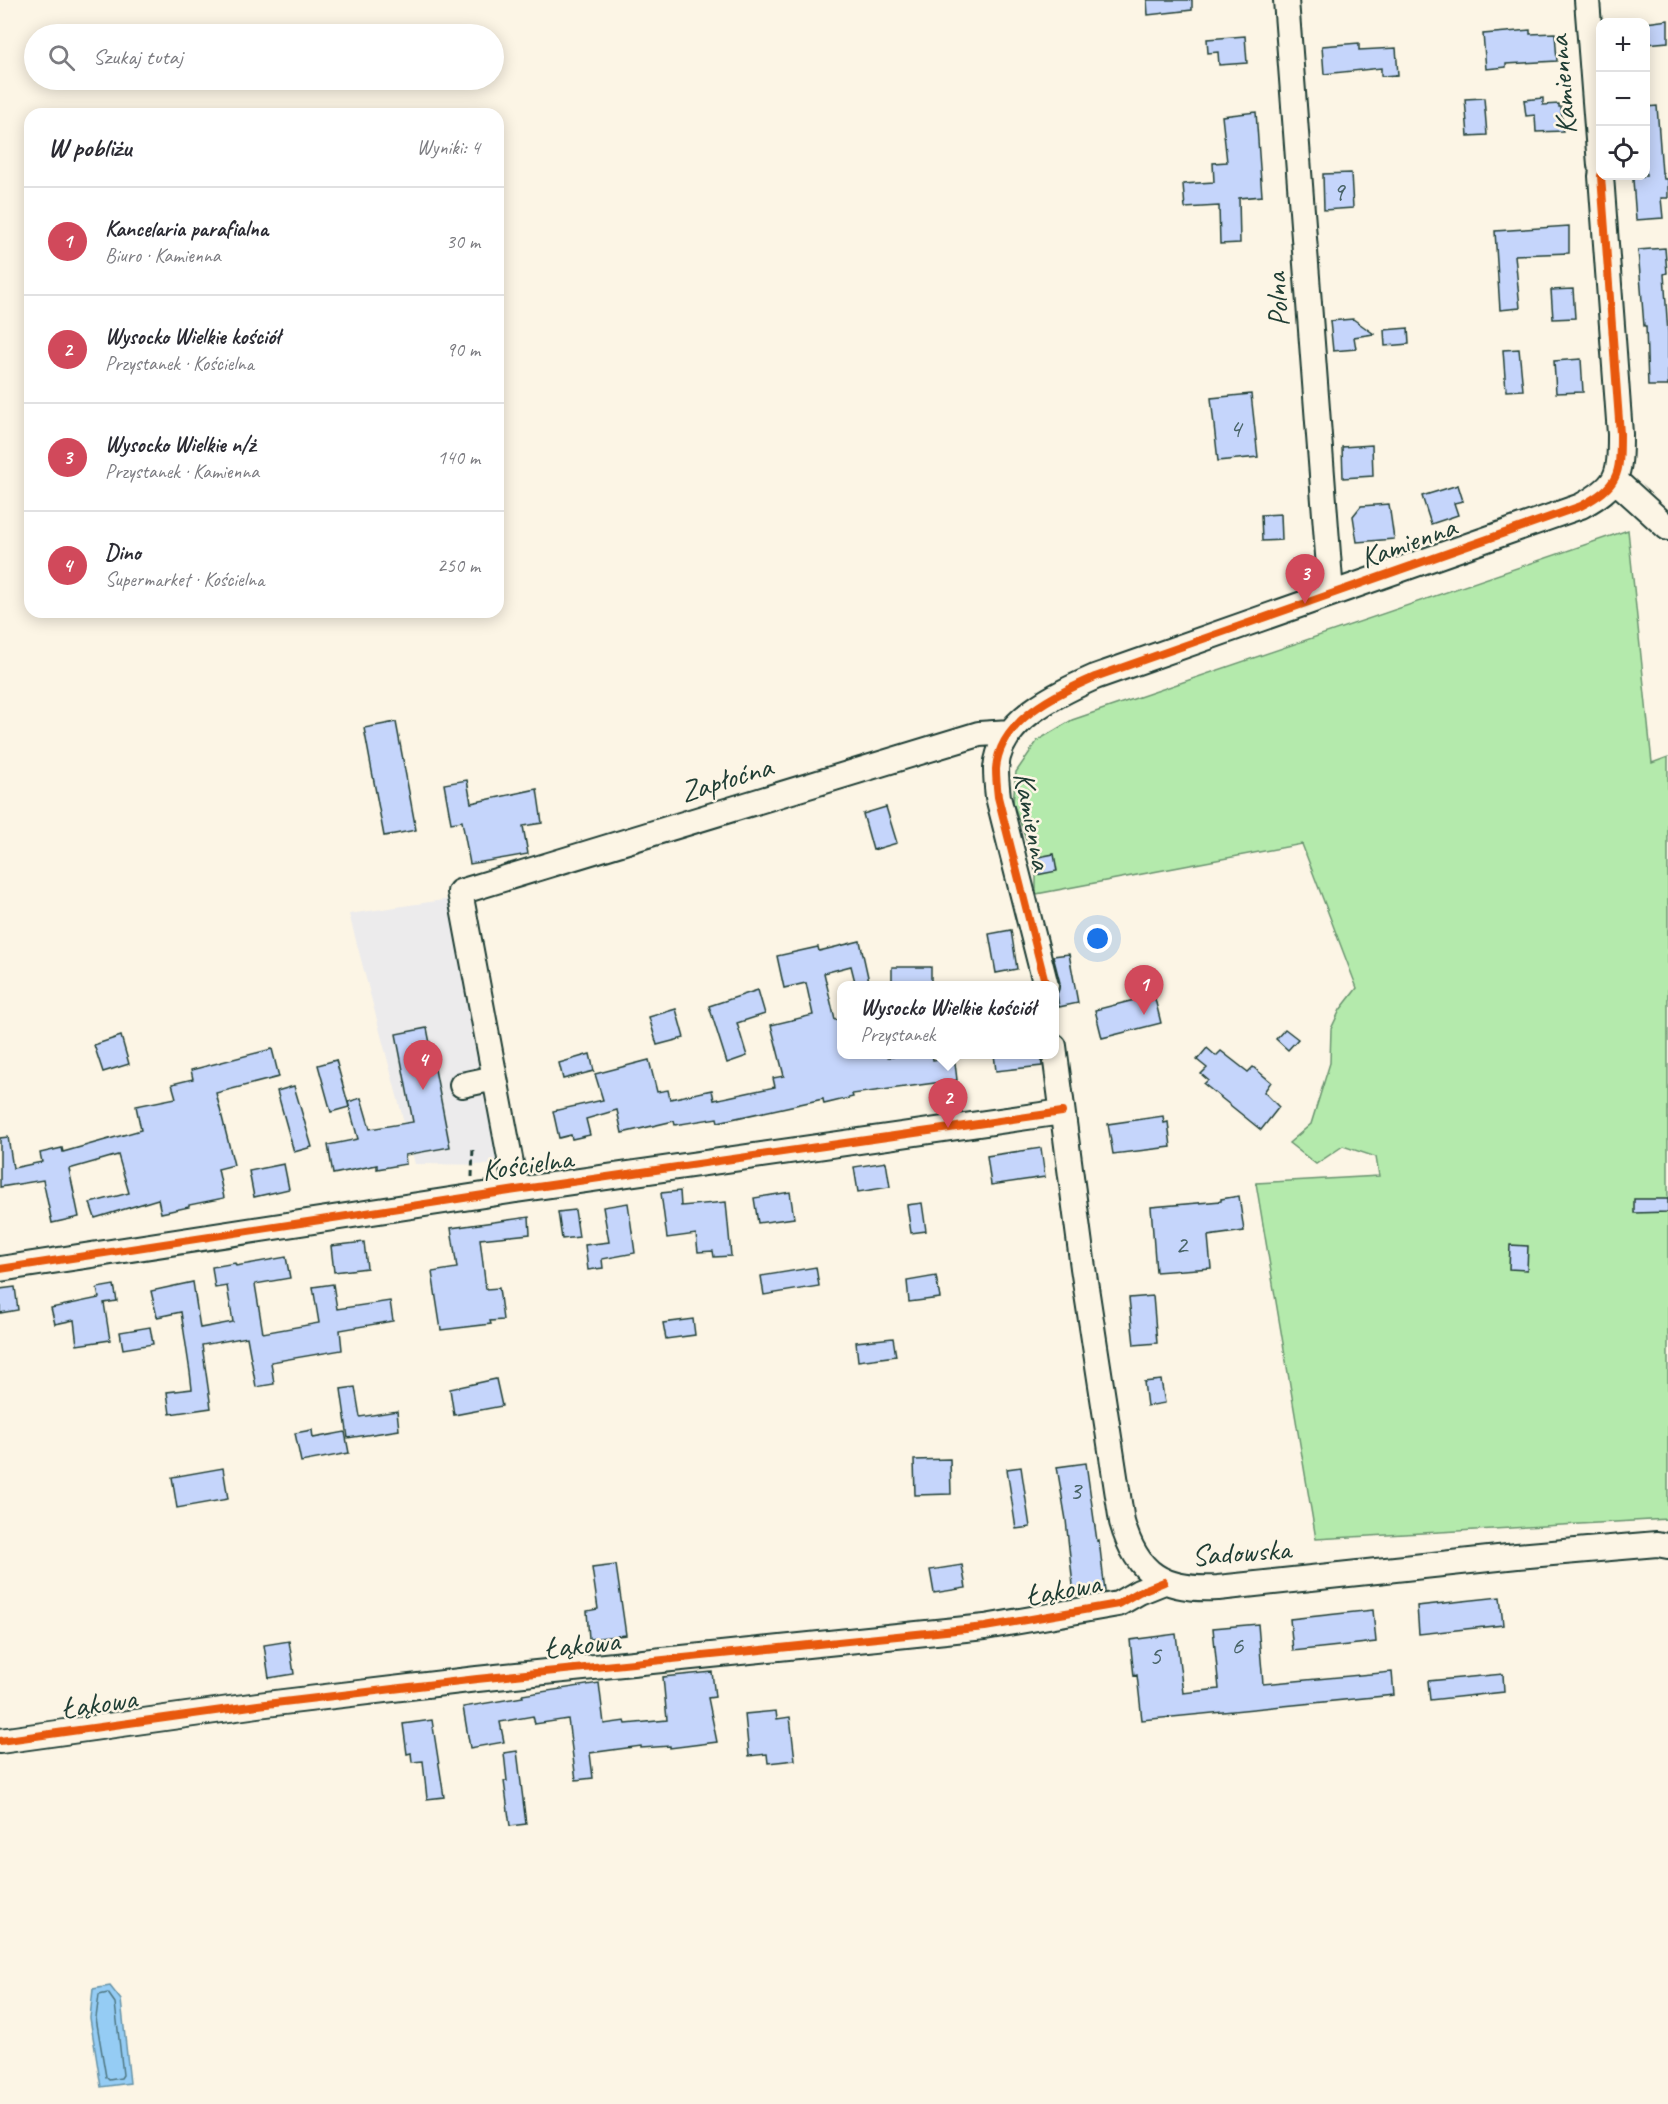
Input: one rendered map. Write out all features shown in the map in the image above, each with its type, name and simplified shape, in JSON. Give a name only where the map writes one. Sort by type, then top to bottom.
[{"type":"street","name":"Polna","points":[[1286,0],[1331,594]]},
{"type":"street","name":"Kamienna","points":[[1587,0],[1597,126]]},
{"type":"street","points":[[1601,180],[1620,434],[1620,466],[1615,480],[1668,528]]},
{"type":"street","name":"Kamienna","points":[[1045,981],[998,797],[996,768],[1001,747],[1010,732],[1033,710],[1057,694],[1095,677],[1581,506],[1599,496],[1615,480]]},
{"type":"street","name":"Zapłoćna","points":[[495,1078],[460,892],[979,734],[1010,732]]},
{"type":"street","points":[[1056,1059],[1062,1112]]},
{"type":"street","points":[[462,1085],[495,1078],[516,1190]]},
{"type":"street","name":"Kościelna","points":[[0,1269],[516,1190],[1062,1112]]},
{"type":"street","name":"Sadowska","points":[[1062,1112],[1122,1522],[1135,1555],[1164,1582],[1179,1587],[1218,1588],[1517,1556],[1657,1544],[1668,1546]]},
{"type":"street","name":"Łąkowa","points":[[0,1741],[258,1705],[477,1679],[985,1628],[1118,1604],[1138,1592],[1164,1582]]},
{"type":"path","points":[[472,1197],[473,1147]]},
{"type":"shaded area","points":[[450,899],[504,1165],[415,1164],[349,914]]},
{"type":"green space","points":[[1628,530],[1652,763],[1668,757],[1668,1519],[1316,1539],[1256,1183],[1379,1176],[1376,1157],[1343,1146],[1316,1164],[1289,1143],[1311,1124],[1330,1063],[1331,1029],[1340,1010],[1357,988],[1302,844],[1036,894],[1033,858],[1013,803],[1016,772],[1038,740],[1072,720]]},
{"type":"water","points":[[110,1986],[121,2000],[130,2083],[101,2087],[90,2018],[93,1989]]},
{"type":"building","points":[[1147,0],[1192,0],[1192,10],[1148,15]]},
{"type":"building","points":[[1668,20],[1668,42],[1650,44],[1650,22]]},
{"type":"building","points":[[1530,30],[1530,34],[1555,33],[1557,61],[1506,64],[1506,67],[1486,69],[1483,34]]},
{"type":"building","points":[[1245,36],[1247,63],[1219,65],[1218,52],[1208,53],[1207,39]]},
{"type":"building","points":[[1359,43],[1359,50],[1396,48],[1398,75],[1381,76],[1381,68],[1324,74],[1322,46]]},
{"type":"building","points":[[1484,98],[1487,135],[1468,136],[1465,99]]},
{"type":"building","points":[[1543,98],[1543,105],[1559,104],[1561,107],[1563,131],[1536,132],[1535,115],[1526,116],[1524,100]]},
{"type":"building","points":[[1657,106],[1662,173],[1664,179],[1668,179],[1668,198],[1661,198],[1663,218],[1636,220],[1633,180],[1650,180],[1650,107]]},
{"type":"building","points":[[1256,112],[1262,196],[1239,198],[1240,243],[1220,244],[1219,206],[1185,208],[1183,184],[1214,182],[1213,163],[1227,162],[1222,116]]},
{"type":"building","points":[[1351,173],[1353,208],[1324,210],[1323,174]]},
{"type":"building","points":[[1569,226],[1569,253],[1515,255],[1520,308],[1500,310],[1495,231]]},
{"type":"building","points":[[1665,248],[1668,386],[1648,386],[1646,326],[1644,326],[1638,250]]},
{"type":"building","points":[[1573,289],[1575,318],[1553,319],[1551,290]]},
{"type":"building","points":[[1353,319],[1374,334],[1354,337],[1356,349],[1333,351],[1330,321]]},
{"type":"building","points":[[1408,328],[1409,344],[1385,346],[1384,330]]},
{"type":"building","points":[[1519,349],[1523,390],[1506,391],[1503,350]]},
{"type":"building","points":[[1581,359],[1583,392],[1556,393],[1554,361]]},
{"type":"building","points":[[1251,394],[1258,457],[1218,461],[1211,398]]},
{"type":"building","points":[[1372,445],[1373,476],[1343,478],[1342,447]]},
{"type":"building","points":[[1458,485],[1463,501],[1454,503],[1458,515],[1431,524],[1422,496]]},
{"type":"building","points":[[1389,504],[1394,539],[1357,542],[1353,516],[1361,506]]},
{"type":"building","points":[[1281,514],[1282,540],[1262,541],[1261,515]]},
{"type":"building","points":[[396,722],[416,830],[384,836],[364,728]]},
{"type":"building","points":[[467,780],[471,803],[537,789],[542,823],[523,826],[528,854],[470,864],[462,821],[451,823],[444,784]]},
{"type":"building","points":[[886,807],[897,843],[873,850],[863,814]]},
{"type":"building","points":[[1054,854],[1057,871],[1036,875],[1033,858]]},
{"type":"building","points":[[1011,930],[1017,969],[996,973],[989,934]]},
{"type":"building","points":[[860,941],[869,981],[855,981],[851,966],[824,973],[835,1020],[837,1020],[837,1059],[948,1059],[949,1064],[955,1063],[957,1080],[852,1094],[853,1097],[824,1104],[823,1099],[718,1122],[717,1118],[675,1125],[674,1121],[622,1133],[617,1110],[586,1119],[590,1135],[572,1139],[571,1135],[559,1138],[553,1111],[603,1100],[595,1074],[649,1060],[657,1092],[668,1090],[670,1099],[712,1090],[714,1100],[775,1087],[773,1078],[784,1076],[771,1025],[813,1015],[806,983],[784,988],[777,956],[818,947],[819,951]]},
{"type":"building","points":[[1069,954],[1078,1003],[1059,1007],[1060,983],[1053,956]]},
{"type":"building","points":[[892,967],[931,967],[931,981],[892,981]]},
{"type":"building","points":[[758,990],[765,1014],[737,1023],[747,1056],[727,1063],[709,1006]]},
{"type":"building","points":[[1154,995],[1161,1023],[1102,1038],[1095,1010]]},
{"type":"building","points":[[676,1009],[684,1038],[657,1045],[649,1017]]},
{"type":"building","points":[[427,1028],[450,1147],[405,1155],[406,1164],[377,1169],[377,1165],[333,1174],[328,1145],[358,1139],[348,1102],[361,1098],[370,1129],[413,1122],[396,1034]]},
{"type":"building","points":[[1285,1029],[1298,1039],[1288,1050],[1276,1039]]},
{"type":"building","points":[[121,1036],[129,1064],[103,1072],[94,1045]]},
{"type":"building","points":[[1207,1048],[1216,1056],[1221,1051],[1248,1072],[1253,1067],[1271,1082],[1264,1092],[1279,1107],[1261,1130],[1204,1084],[1208,1080],[1201,1074],[1207,1068],[1197,1060]]},
{"type":"building","points":[[272,1049],[279,1077],[216,1093],[234,1165],[218,1169],[224,1198],[161,1213],[158,1199],[95,1218],[90,1203],[129,1193],[118,1155],[69,1169],[79,1217],[52,1223],[43,1180],[0,1187],[0,1138],[8,1137],[13,1168],[42,1162],[40,1153],[62,1148],[63,1152],[141,1130],[136,1106],[176,1098],[172,1084],[193,1079],[191,1070]]},
{"type":"building","points":[[590,1054],[594,1071],[563,1079],[559,1063]]},
{"type":"building","points":[[995,1059],[1041,1059],[1042,1066],[996,1071]]},
{"type":"building","points":[[336,1060],[349,1107],[331,1112],[318,1065]]},
{"type":"building","points":[[294,1086],[312,1147],[294,1152],[277,1091]]},
{"type":"building","points":[[1163,1116],[1164,1123],[1168,1122],[1171,1147],[1113,1154],[1108,1124]]},
{"type":"building","points":[[1041,1148],[1045,1177],[991,1185],[987,1156]]},
{"type":"building","points":[[886,1162],[890,1187],[858,1192],[854,1167]]},
{"type":"building","points":[[284,1164],[289,1189],[254,1197],[249,1171]]},
{"type":"building","points":[[680,1191],[681,1206],[726,1202],[731,1256],[714,1257],[713,1251],[698,1252],[696,1234],[667,1238],[661,1193]]},
{"type":"building","points":[[790,1192],[794,1218],[758,1223],[754,1198]]},
{"type":"building","points":[[1239,1196],[1244,1231],[1208,1236],[1211,1268],[1156,1272],[1151,1207],[1221,1201],[1221,1199]]},
{"type":"building","points":[[1634,1199],[1668,1199],[1668,1212],[1634,1213]]},
{"type":"building","points":[[628,1203],[635,1253],[602,1259],[603,1268],[588,1270],[585,1245],[609,1242],[603,1207]]},
{"type":"building","points":[[922,1203],[926,1231],[911,1233],[907,1205]]},
{"type":"building","points":[[575,1210],[579,1237],[562,1239],[558,1212]]},
{"type":"building","points":[[529,1217],[530,1234],[480,1239],[486,1289],[499,1288],[503,1320],[490,1321],[491,1324],[441,1330],[432,1272],[457,1268],[451,1228]]},
{"type":"building","points":[[364,1242],[367,1268],[334,1272],[331,1246]]},
{"type":"building","points":[[1510,1245],[1528,1246],[1527,1270],[1509,1269]]},
{"type":"building","points":[[286,1257],[290,1278],[255,1284],[263,1333],[319,1323],[313,1287],[333,1284],[337,1309],[390,1301],[393,1321],[340,1330],[342,1350],[271,1362],[274,1384],[256,1387],[247,1337],[202,1345],[211,1408],[170,1414],[167,1392],[192,1389],[181,1312],[157,1317],[151,1291],[193,1282],[200,1328],[233,1322],[227,1286],[215,1288],[212,1267],[235,1263],[236,1266]]},
{"type":"building","points":[[816,1267],[819,1286],[764,1295],[761,1276]]},
{"type":"building","points":[[936,1276],[940,1298],[909,1302],[907,1281]]},
{"type":"building","points":[[114,1285],[117,1301],[104,1303],[110,1340],[77,1345],[74,1320],[55,1324],[51,1308],[99,1298],[97,1288]]},
{"type":"building","points":[[15,1287],[18,1310],[0,1313],[0,1289]]},
{"type":"building","points":[[1153,1296],[1157,1343],[1134,1345],[1129,1298]]},
{"type":"building","points":[[693,1319],[695,1335],[666,1339],[663,1323]]},
{"type":"building","points":[[150,1327],[153,1344],[123,1349],[120,1332]]},
{"type":"building","points":[[893,1338],[896,1356],[858,1361],[856,1342]]},
{"type":"building","points":[[496,1379],[502,1406],[454,1415],[450,1389]]},
{"type":"building","points":[[1161,1380],[1165,1403],[1147,1406],[1144,1382]]},
{"type":"building","points":[[355,1387],[360,1417],[397,1411],[399,1430],[348,1438],[341,1389]]},
{"type":"building","points":[[312,1430],[313,1438],[345,1432],[349,1453],[301,1462],[295,1433]]},
{"type":"building","points":[[950,1459],[951,1494],[915,1495],[914,1460]]},
{"type":"building","points":[[1086,1463],[1105,1591],[1074,1595],[1066,1520],[1057,1467]]},
{"type":"building","points":[[1021,1467],[1030,1527],[1016,1529],[1007,1469]]},
{"type":"building","points":[[223,1468],[228,1499],[177,1508],[172,1477]]},
{"type":"building","points":[[616,1565],[626,1635],[589,1639],[587,1611],[598,1609],[592,1568]]},
{"type":"building","points":[[962,1565],[966,1588],[934,1593],[930,1570]]},
{"type":"building","points":[[1500,1597],[1503,1625],[1419,1634],[1417,1606]]},
{"type":"building","points":[[1373,1610],[1376,1642],[1293,1651],[1290,1619]]},
{"type":"building","points":[[1258,1624],[1263,1684],[1392,1672],[1394,1695],[1142,1720],[1130,1640],[1176,1634],[1183,1693],[1219,1689],[1213,1628]]},
{"type":"building","points":[[289,1641],[294,1674],[269,1678],[264,1645]]},
{"type":"building","points":[[712,1672],[715,1697],[708,1698],[717,1742],[670,1748],[670,1746],[641,1748],[641,1746],[590,1753],[593,1778],[576,1780],[568,1719],[535,1724],[533,1716],[500,1722],[504,1742],[470,1748],[463,1707],[599,1683],[604,1724],[667,1720],[663,1677]]},
{"type":"building","points":[[1503,1674],[1504,1692],[1430,1700],[1428,1681]]},
{"type":"building","points":[[776,1711],[777,1719],[790,1717],[795,1760],[768,1763],[767,1754],[749,1756],[745,1714]]},
{"type":"building","points":[[432,1720],[444,1797],[427,1799],[423,1761],[412,1762],[411,1753],[407,1754],[403,1724]]},
{"type":"building","points":[[517,1751],[526,1824],[510,1826],[504,1781],[507,1781],[504,1753]]},
{"type":"cycle path","points":[[1045,981],[998,797],[996,769],[1007,736],[1032,711],[1095,677],[1581,506],[1603,492],[1615,478],[1618,470],[1620,434],[1601,180]]},
{"type":"cycle path","points":[[0,1269],[516,1190],[1062,1112]]},
{"type":"cycle path","points":[[0,1741],[258,1705],[477,1679],[985,1627],[1118,1604],[1164,1582]]},
{"type":"place","name":"Wysocko Wielkie n/ż","points":[[1305,604]]},
{"type":"place","name":"Kancelaria parafialna","points":[[1144,1015]]},
{"type":"place","name":"Dino","points":[[423,1090]]},
{"type":"place","name":"Wysocko Wielkie kościół","points":[[948,1128]]}]
